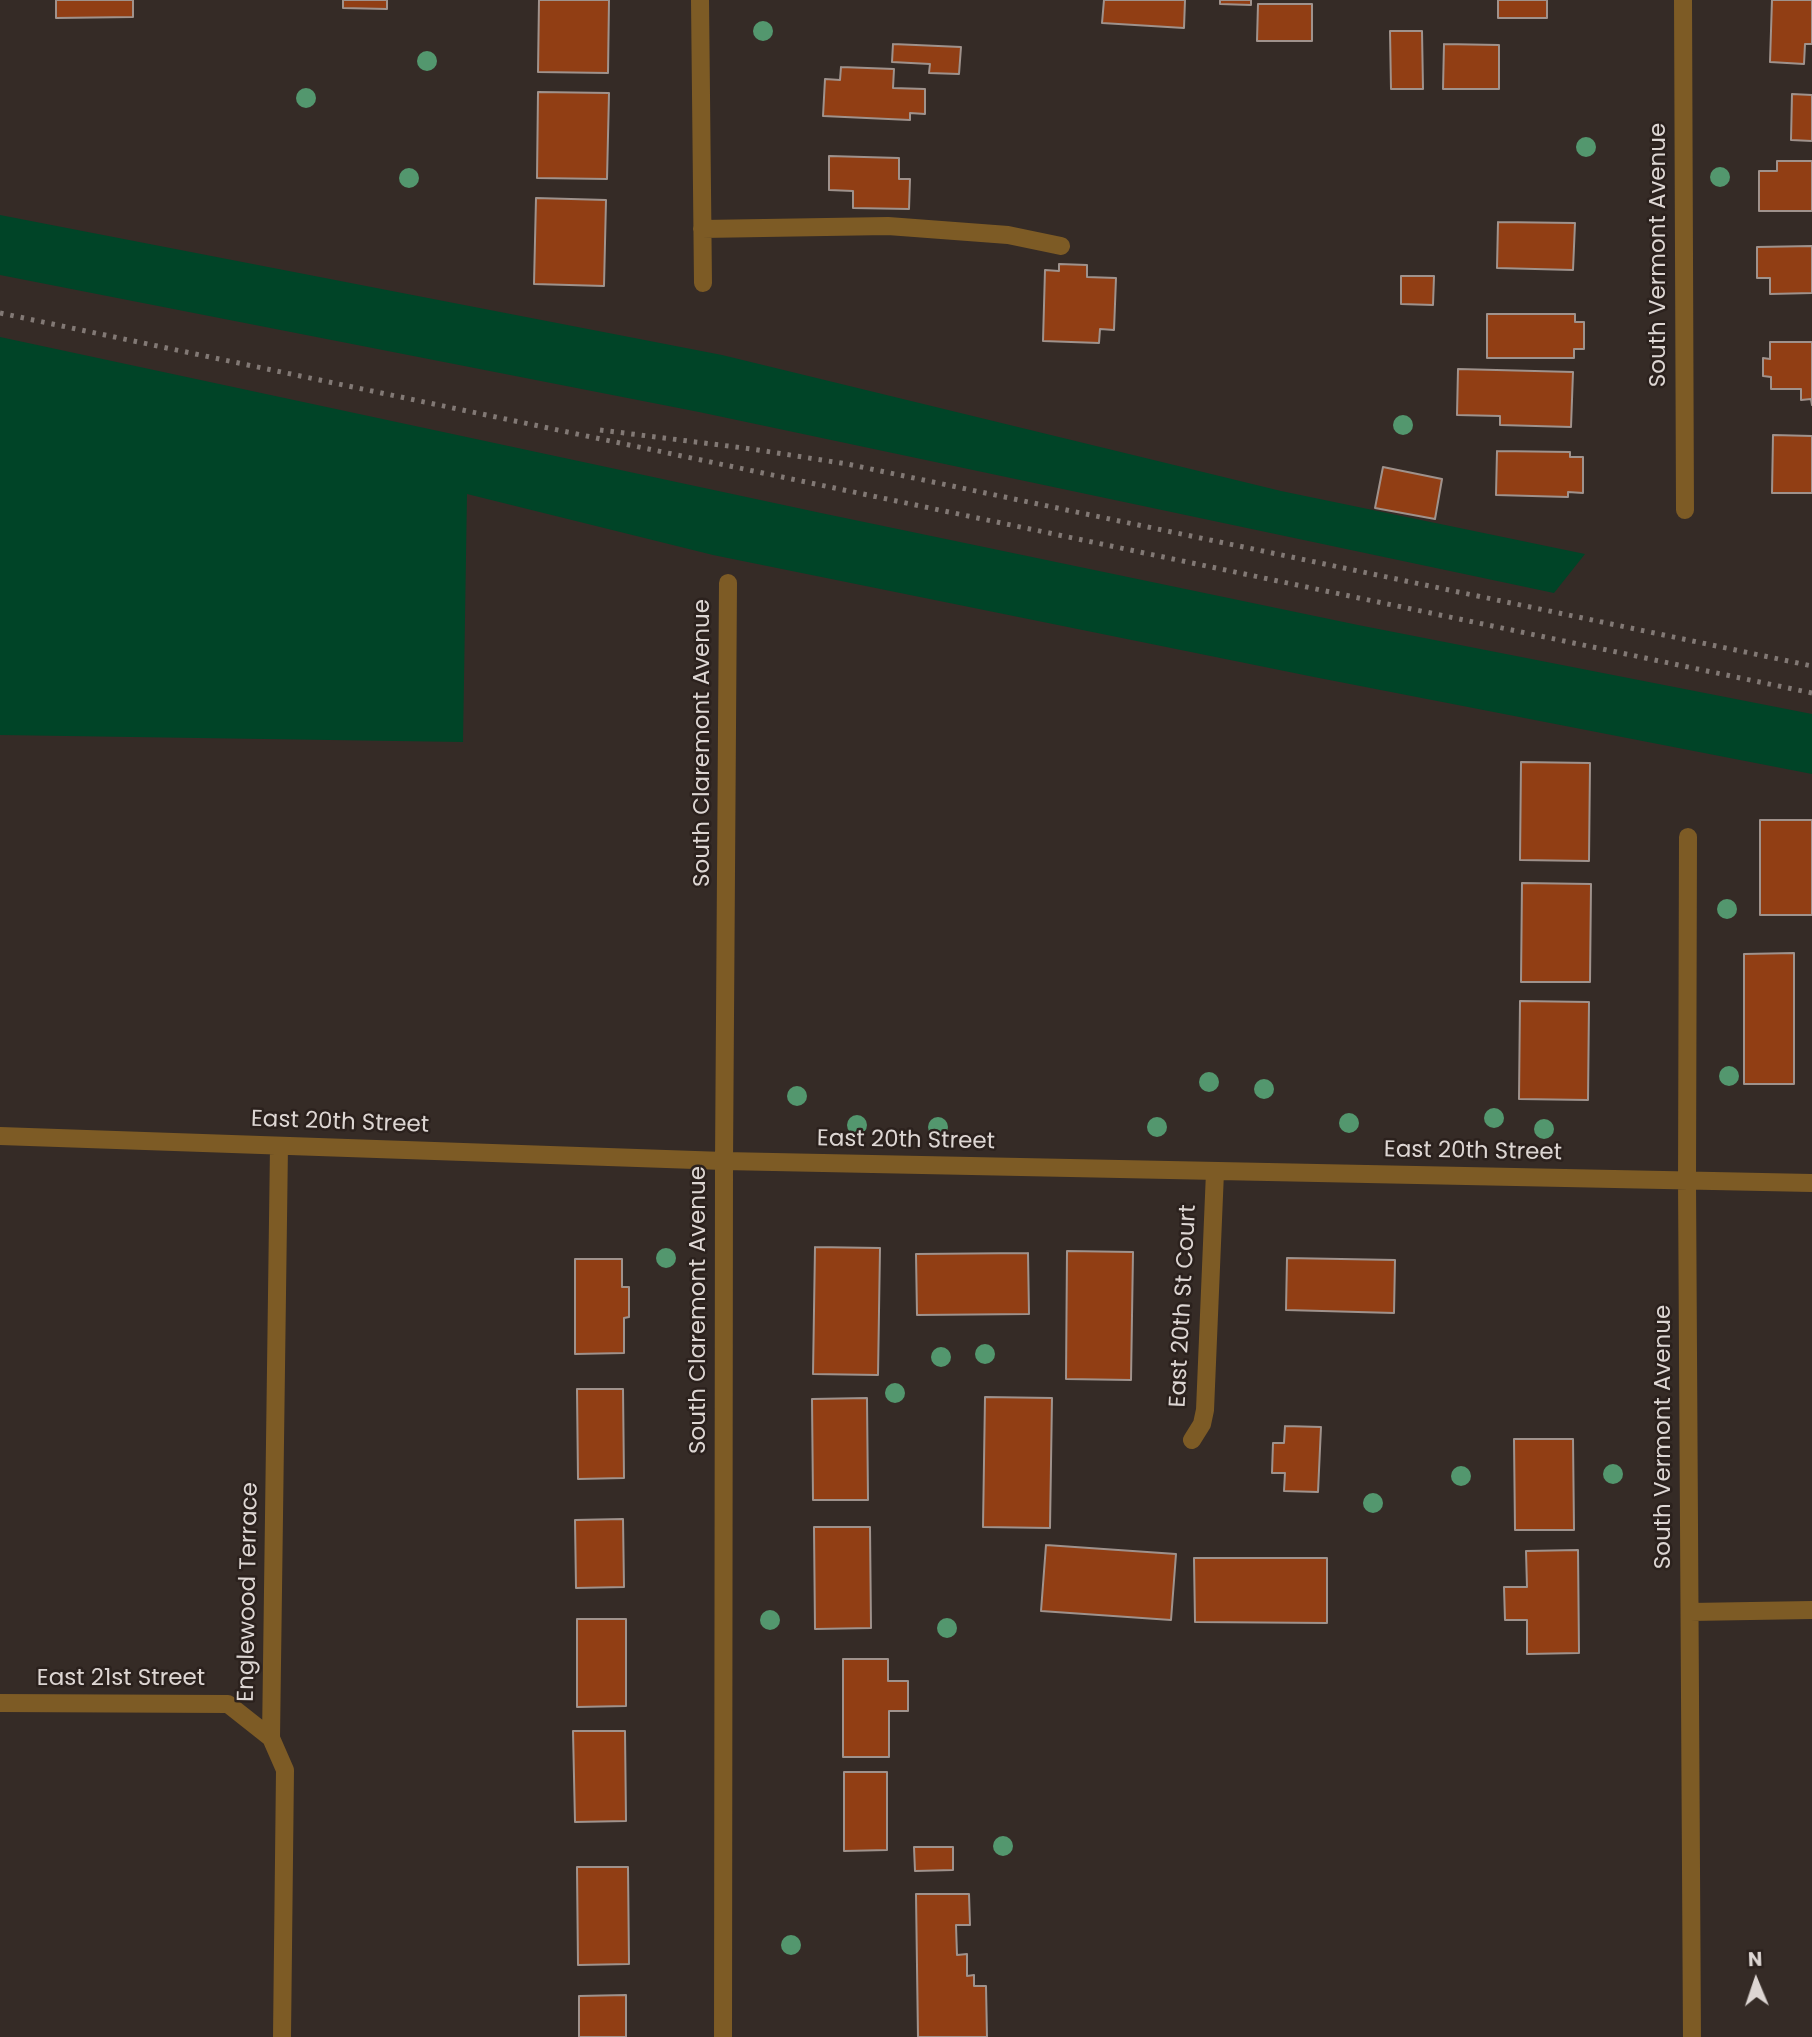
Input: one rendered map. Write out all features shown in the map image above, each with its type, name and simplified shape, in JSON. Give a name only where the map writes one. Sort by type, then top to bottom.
[{"type":"street","points":[[700,0],[703,283]]},
{"type":"street","name":"South Vermont Avenue","points":[[1683,0],[1685,510]]},
{"type":"street","points":[[702,229],[888,226],[1008,234],[1061,246]]},
{"type":"street","name":"South Claremont Avenue","points":[[723,2037],[728,583]]},
{"type":"street","name":"South Vermont Avenue","points":[[1688,837],[1687,1181],[1692,2037]]},
{"type":"street","name":"East 20th Street","points":[[0,1136],[724,1161],[1812,1183]]},
{"type":"street","name":"Englewood Terrace","points":[[279,1146],[271,1738],[285,1770],[282,2037]]},
{"type":"street","name":"East 20th St Court","points":[[1192,1440],[1202,1424],[1205,1410],[1215,1172]]},
{"type":"street","points":[[1690,1612],[1812,1610]]},
{"type":"street","name":"East 21st Street","points":[[0,1703],[228,1704],[271,1738]]},
{"type":"green space","points":[[0,215],[722,355],[1281,491],[1585,554],[1554,593],[699,412],[0,275]]},
{"type":"green space","points":[[0,337],[1358,625],[1812,714],[1812,774],[1314,677],[713,555],[467,494],[463,742],[0,735]]},
{"type":"building","points":[[56,0],[133,0],[133,17],[56,18]]},
{"type":"building","points":[[343,0],[387,0],[387,9],[343,8]]},
{"type":"building","points":[[539,0],[609,0],[608,73],[538,72]]},
{"type":"building","points":[[1104,0],[1185,0],[1184,28],[1102,23]]},
{"type":"building","points":[[1220,0],[1251,0],[1251,5],[1220,4]]},
{"type":"building","points":[[1498,0],[1547,0],[1547,18],[1498,18]]},
{"type":"building","points":[[1772,0],[1812,0],[1812,44],[1805,44],[1804,64],[1770,62]]},
{"type":"building","points":[[1258,4],[1312,4],[1312,41],[1257,41]]},
{"type":"building","points":[[1390,31],[1422,31],[1423,89],[1391,89]]},
{"type":"building","points":[[893,44],[961,47],[959,74],[929,73],[930,64],[892,62]]},
{"type":"building","points":[[1444,44],[1499,45],[1499,89],[1443,89]]},
{"type":"building","points":[[841,67],[894,69],[893,88],[925,89],[925,114],[910,113],[910,120],[823,116],[825,79],[840,80]]},
{"type":"building","points":[[538,92],[609,93],[607,179],[537,178]]},
{"type":"building","points":[[1792,94],[1812,95],[1812,141],[1791,140]]},
{"type":"building","points":[[829,156],[899,158],[899,179],[910,179],[909,209],[853,208],[853,191],[829,190]]},
{"type":"building","points":[[1777,161],[1812,161],[1812,211],[1759,211],[1759,171],[1777,171]]},
{"type":"building","points":[[536,198],[606,200],[604,286],[534,284]]},
{"type":"building","points":[[1498,222],[1575,223],[1573,270],[1497,268]]},
{"type":"building","points":[[1812,246],[1812,293],[1770,294],[1770,278],[1757,278],[1757,247]]},
{"type":"building","points":[[1059,264],[1087,265],[1087,277],[1116,278],[1114,330],[1100,329],[1099,343],[1043,341],[1045,270],[1059,271]]},
{"type":"building","points":[[1401,276],[1434,276],[1433,305],[1401,304]]},
{"type":"building","points":[[1487,314],[1575,314],[1575,322],[1584,322],[1584,349],[1574,349],[1574,358],[1487,358]]},
{"type":"building","points":[[1770,342],[1812,342],[1812,405],[1811,399],[1801,400],[1801,389],[1771,389],[1771,377],[1763,376],[1763,358],[1770,359]]},
{"type":"building","points":[[1458,369],[1573,372],[1571,427],[1500,425],[1500,416],[1457,415]]},
{"type":"building","points":[[1773,435],[1812,436],[1812,493],[1772,493]]},
{"type":"building","points":[[1497,451],[1570,452],[1570,457],[1583,457],[1583,493],[1568,492],[1568,497],[1496,495]]},
{"type":"building","points":[[1383,467],[1442,479],[1435,519],[1375,508]]},
{"type":"building","points":[[1521,762],[1590,763],[1589,861],[1520,860]]},
{"type":"building","points":[[1760,820],[1812,820],[1812,915],[1760,915]]},
{"type":"building","points":[[1522,883],[1591,884],[1590,982],[1521,982]]},
{"type":"building","points":[[1794,953],[1794,1084],[1744,1084],[1744,954]]},
{"type":"building","points":[[1520,1001],[1589,1002],[1588,1100],[1519,1099]]},
{"type":"building","points":[[815,1247],[880,1248],[878,1375],[813,1374]]},
{"type":"building","points":[[1067,1251],[1133,1252],[1131,1380],[1066,1379]]},
{"type":"building","points":[[1028,1253],[1029,1314],[917,1315],[916,1254]]},
{"type":"building","points":[[1287,1258],[1395,1260],[1394,1313],[1286,1310]]},
{"type":"building","points":[[575,1259],[622,1259],[622,1287],[629,1287],[629,1317],[624,1318],[624,1353],[575,1354]]},
{"type":"building","points":[[577,1389],[623,1389],[624,1478],[578,1479]]},
{"type":"building","points":[[985,1397],[1052,1398],[1050,1528],[983,1527]]},
{"type":"building","points":[[867,1398],[868,1500],[813,1500],[812,1399]]},
{"type":"building","points":[[1285,1426],[1321,1427],[1318,1492],[1284,1491],[1285,1473],[1272,1473],[1273,1443],[1284,1443]]},
{"type":"building","points":[[1514,1439],[1573,1439],[1574,1530],[1515,1530]]},
{"type":"building","points":[[623,1519],[624,1587],[576,1588],[575,1520]]},
{"type":"building","points":[[814,1527],[870,1527],[871,1628],[815,1629]]},
{"type":"building","points":[[1046,1545],[1176,1554],[1171,1620],[1041,1611]]},
{"type":"building","points":[[1578,1550],[1579,1653],[1527,1654],[1527,1620],[1505,1620],[1504,1587],[1527,1587],[1526,1551]]},
{"type":"building","points":[[1194,1558],[1327,1558],[1327,1623],[1195,1622]]},
{"type":"building","points":[[577,1619],[626,1619],[626,1706],[577,1707]]},
{"type":"building","points":[[843,1659],[888,1659],[888,1681],[908,1681],[908,1711],[889,1711],[889,1757],[843,1757]]},
{"type":"building","points":[[573,1731],[625,1731],[626,1821],[575,1822]]},
{"type":"building","points":[[844,1772],[887,1772],[887,1850],[844,1851]]},
{"type":"building","points":[[914,1847],[953,1847],[953,1870],[915,1871]]},
{"type":"building","points":[[577,1867],[628,1867],[629,1964],[578,1965]]},
{"type":"building","points":[[916,1894],[969,1894],[970,1925],[956,1925],[957,1955],[967,1954],[967,1976],[974,1975],[974,1986],[986,1986],[987,2037],[918,2037]]},
{"type":"building","points":[[626,1995],[626,2037],[579,2037],[579,1996]]},
{"type":"railway","points":[[0,313],[1812,693]]},
{"type":"railway","points":[[600,430],[847,464],[1812,666]]}]
